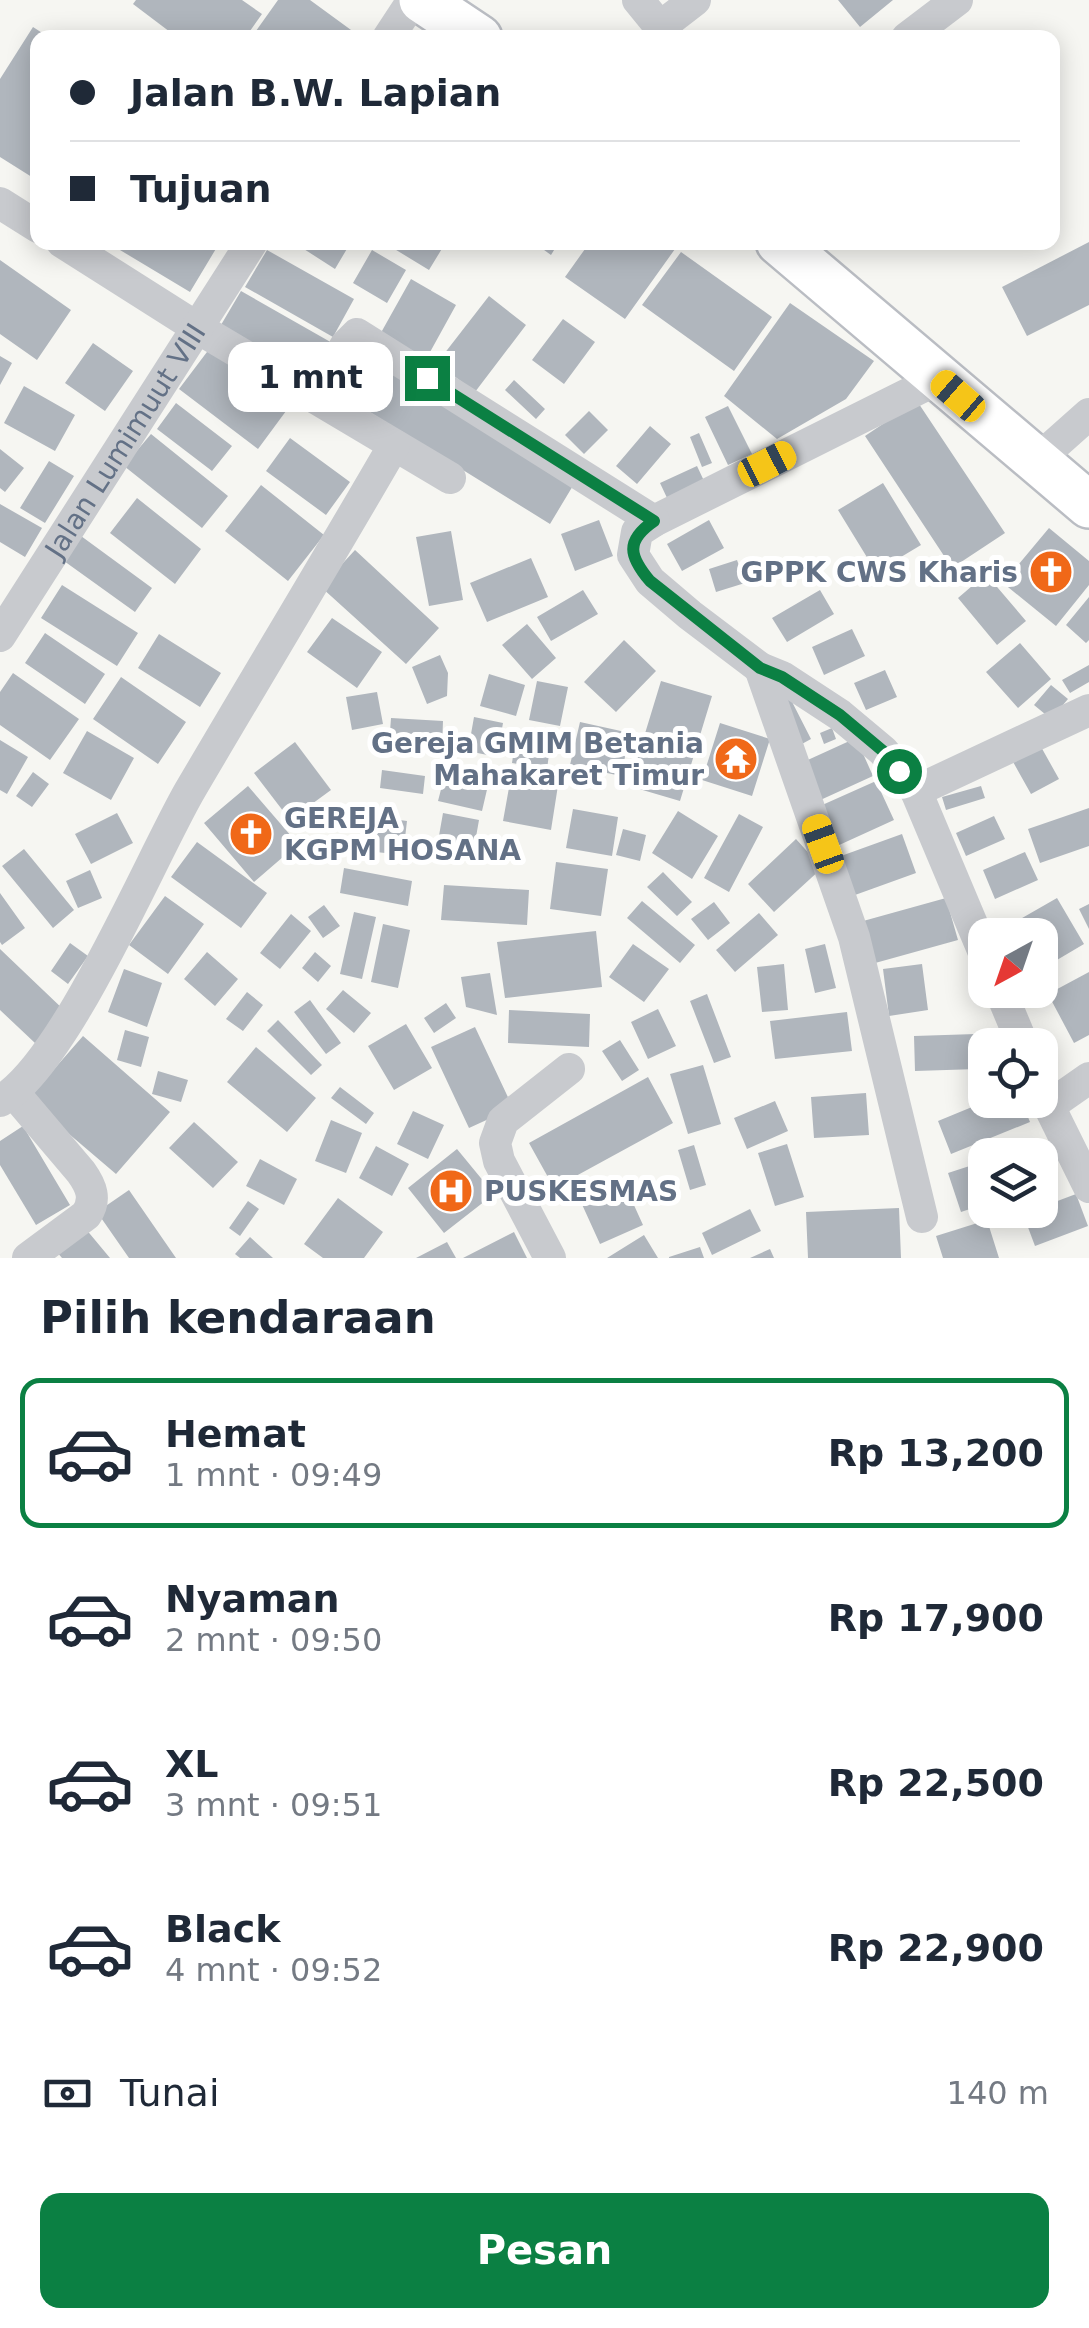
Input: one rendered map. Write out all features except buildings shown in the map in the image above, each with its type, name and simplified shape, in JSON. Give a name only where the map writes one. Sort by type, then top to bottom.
[{"type":"street","points":[[393,30],[413,0]]},
{"type":"street","points":[[422,0],[468,30]]},
{"type":"street","points":[[638,0],[663,30]]},
{"type":"street","points":[[667,30],[696,0]]},
{"type":"street","points":[[918,30],[957,0]]},
{"type":"street","points":[[0,204],[30,222]]},
{"type":"street","points":[[75,250],[450,478]]},
{"type":"street","name":"Jalan Lumimuut VIII","points":[[0,636],[247,250]]},
{"type":"street","points":[[788,250],[1089,505]]},
{"type":"street","points":[[315,398],[346,345],[357,334],[654,521]]},
{"type":"street","points":[[938,379],[654,521],[634,538],[634,554],[639,568],[690,615],[760,668],[782,677],[840,715],[883,751],[916,792],[969,918]]},
{"type":"street","points":[[1035,462],[1089,414]]},
{"type":"street","points":[[28,1258],[86,1215],[92,1196],[90,1184],[81,1172],[7,1097],[61,1030],[87,987],[190,792],[394,445]]},
{"type":"street","points":[[760,668],[854,937],[922,1217]]},
{"type":"street","points":[[916,792],[1089,710]]},
{"type":"street","points":[[550,1258],[499,1161],[495,1143],[504,1121],[569,1069]]},
{"type":"street","points":[[1058,1090],[1089,1078]]},
{"type":"street","points":[[1055,1118],[1089,1187]]},
{"type":"place","name":"GPPK CWS Kharis","points":[[1051,572]]},
{"type":"place","name":"Gereja GMIM Betania Mahakaret Timur","points":[[736,759]]},
{"type":"place","name":"GEREJA KGPM HOSANA","points":[[251,834]]},
{"type":"place","name":"PUSKESMAS","points":[[451,1191]]},
{"type":"route","points":[[427,378],[654,521],[638,532],[633,545],[639,568],[650,581],[760,668],[782,677],[840,715],[883,751],[899,771]]}]
